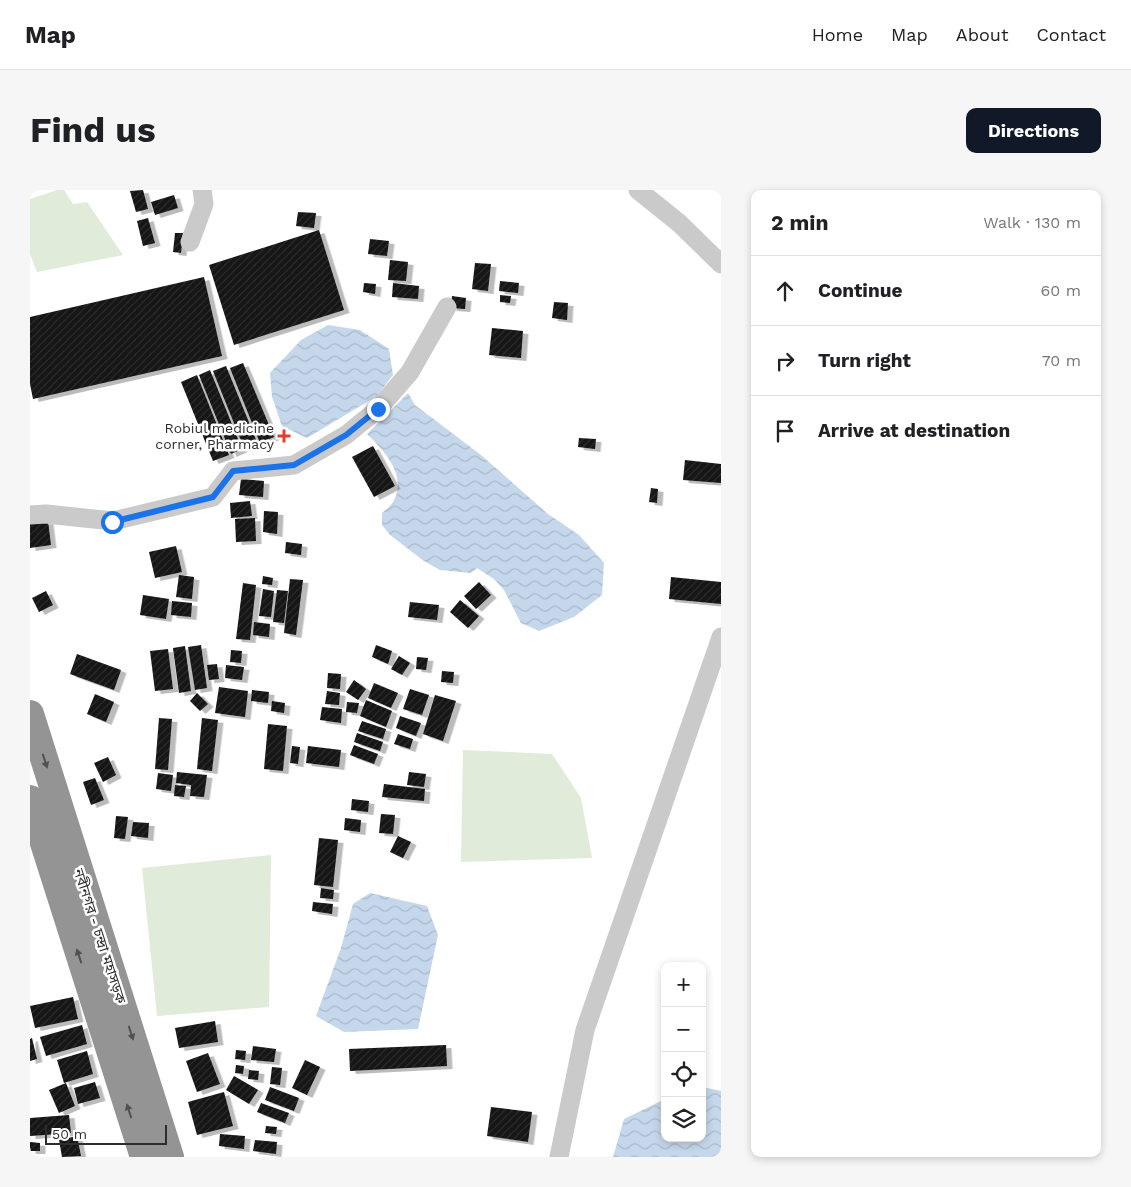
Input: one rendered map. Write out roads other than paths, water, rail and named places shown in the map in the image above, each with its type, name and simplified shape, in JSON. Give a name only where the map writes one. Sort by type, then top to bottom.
[{"type":"highway","name":"নবীনগর - চন্দ্রা মহাসড়ক","points":[[30,714],[170,1157]]},
{"type":"highway","name":"নবীনগর - চন্দ্রা মহাসড়ক","points":[[30,800],[144,1157]]},
{"type":"street","points":[[190,242],[204,204],[202,190]]},
{"type":"street","points":[[638,190],[679,223],[721,264]]},
{"type":"street","points":[[30,515],[46,514],[112,522],[213,497],[233,471],[294,465],[346,435],[378,409],[410,372],[448,307]]},
{"type":"street","points":[[559,1157],[585,1030],[721,636]]},
{"type":"water","points":[[328,325],[360,330],[389,349],[393,375],[377,396],[307,438],[282,426],[272,397],[270,373],[301,340]]},
{"type":"water","points":[[408,393],[415,405],[481,455],[548,514],[579,535],[604,563],[602,595],[574,617],[539,631],[521,623],[504,590],[494,579],[477,568],[471,573],[440,570],[424,561],[390,535],[382,525],[382,513],[394,500],[398,489],[398,480],[386,455],[367,434]]},
{"type":"water","points":[[370,893],[427,906],[438,935],[418,1029],[344,1032],[316,1016],[341,948],[353,904]]},
{"type":"water","points":[[706,1088],[721,1091],[721,1157],[613,1157],[624,1119],[661,1101],[661,1142],[706,1142]]},
{"type":"place","name":"Robiul medicine corner, Pharmacy","points":[[284,436]]}]
